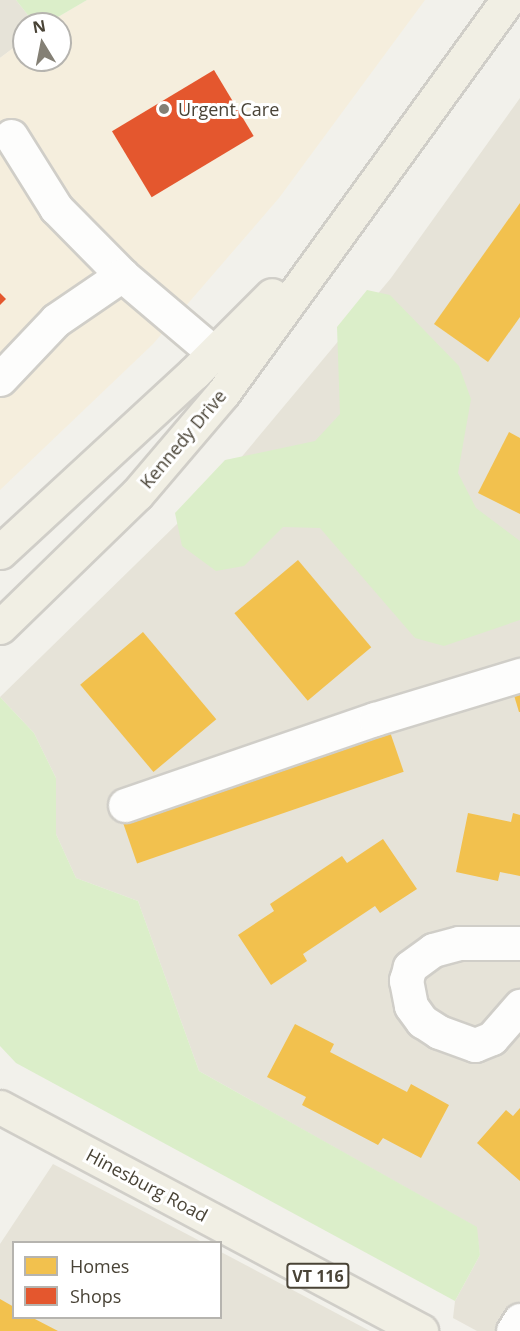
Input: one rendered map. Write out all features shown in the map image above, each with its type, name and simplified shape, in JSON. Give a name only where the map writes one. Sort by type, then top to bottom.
[{"type":"main road","name":"Kennedy Drive","points":[[0,627],[137,494],[223,393],[339,228],[507,0]]},
{"type":"main road","name":"Kennedy Drive","points":[[0,552],[214,353],[339,228]]},
{"type":"main road","name":"Hinesburg Road","points":[[0,1107],[421,1331]]},
{"type":"lane","points":[[11,136],[56,208],[122,275],[214,353]]},
{"type":"lane","points":[[0,379],[56,320],[122,275]]},
{"type":"lane","points":[[125,805],[375,719],[520,675]]},
{"type":"lane","points":[[520,943],[470,942],[433,950],[410,967],[406,980],[411,1006],[423,1021],[439,1032],[475,1045],[492,1038],[520,1006]]},
{"type":"lane","points":[[513,1331],[520,1320]]},
{"type":"shaded area","points":[[0,0],[16,0],[26,12],[12,12],[12,49],[0,58]]},
{"type":"shaded area","points":[[87,0],[425,0],[279,198],[153,344],[0,490],[0,58],[12,49],[12,72],[72,72],[72,12],[66,12]]},
{"type":"shaded area","points":[[520,98],[520,1331],[477,1331],[453,1318],[455,1301],[480,1255],[476,1227],[199,1071],[138,901],[76,878],[56,834],[56,778],[34,733],[0,697],[224,478],[391,278]]},
{"type":"shaded area","points":[[53,1164],[200,1241],[12,1241],[12,1319],[222,1319],[222,1253],[370,1331],[0,1331],[0,1244]]},
{"type":"green space","points":[[16,0],[87,0],[66,12],[26,12]]},
{"type":"green space","points":[[367,290],[390,295],[459,366],[471,399],[458,473],[476,508],[520,541],[520,620],[444,646],[415,638],[320,528],[283,527],[244,566],[216,571],[182,546],[175,513],[225,460],[315,441],[340,414],[337,327]]},
{"type":"green space","points":[[0,697],[34,733],[56,778],[56,834],[76,878],[138,901],[199,1071],[477,1227],[480,1255],[455,1301],[16,1063],[0,1046]]},
{"type":"building: Homes","points":[[520,203],[520,317],[488,362],[434,324]]},
{"type":"building: Homes","points":[[509,432],[520,438],[520,514],[478,493]]},
{"type":"building: Homes","points":[[298,560],[371,647],[308,701],[234,613]]},
{"type":"building: Homes","points":[[143,632],[216,719],[153,772],[80,685]]},
{"type":"building: Homes","points":[[520,690],[520,712],[519,712],[513,692]]},
{"type":"building: Homes","points":[[390,732],[404,772],[137,864],[123,824]]},
{"type":"building: Homes","points":[[468,813],[511,822],[513,813],[520,815],[520,876],[500,872],[498,881],[456,872]]},
{"type":"building: Homes","points":[[383,839],[417,889],[380,913],[375,906],[303,954],[307,961],[271,985],[238,935],[274,911],[270,904],[342,856],[347,863]]},
{"type":"building: Homes","points":[[295,1024],[334,1044],[330,1052],[407,1092],[411,1084],[449,1105],[421,1158],[383,1138],[378,1145],[302,1105],[306,1097],[267,1077]]},
{"type":"building: Homes","points":[[520,1108],[520,1181],[477,1143],[506,1110],[513,1116]]},
{"type":"building: Homes","points":[[0,1299],[12,1306],[12,1319],[35,1319],[58,1331],[0,1331]]},
{"type":"building: Shops","points":[[214,70],[254,136],[152,197],[112,131]]},
{"type":"building: Shops","points":[[0,293],[6,299],[0,305]]},
{"type":"place","name":"Urgent Care","points":[[164,109]]}]
